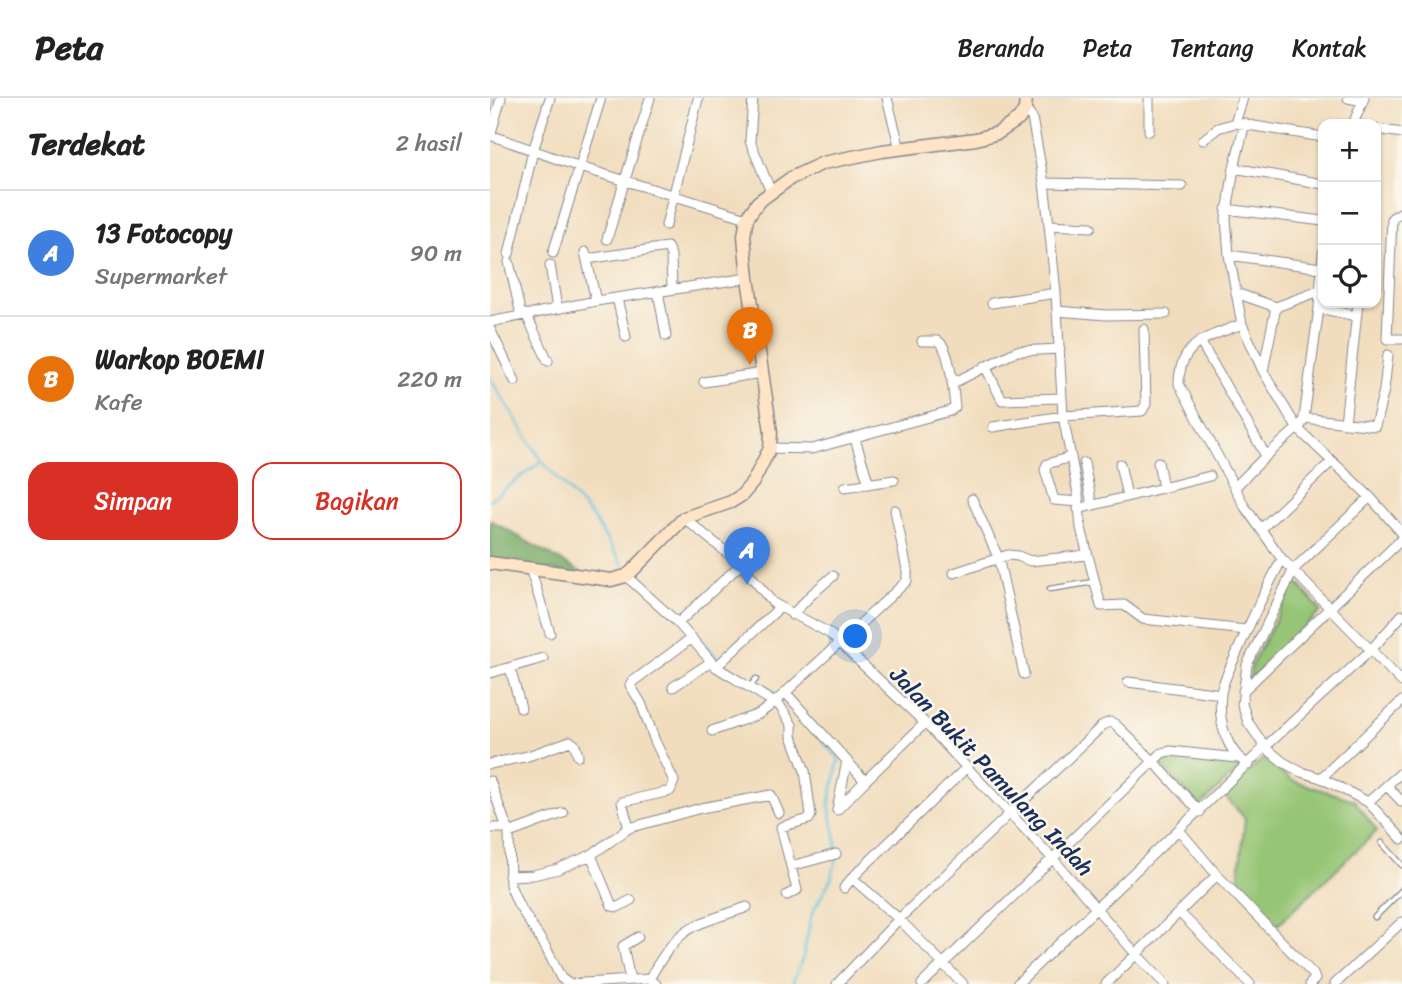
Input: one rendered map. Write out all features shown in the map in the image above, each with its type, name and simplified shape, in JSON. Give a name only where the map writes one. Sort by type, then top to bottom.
[{"type":"main road","points":[[490,563],[611,580],[626,576],[684,518],[732,502],[742,495],[753,482],[772,440],[744,236],[747,218],[758,202],[801,172],[822,163],[999,133],[1015,123],[1026,103]]},
{"type":"street","points":[[501,98],[490,135],[580,167],[747,218]]},
{"type":"street","points":[[548,361],[524,314],[509,258],[533,151],[550,98]]},
{"type":"street","points":[[552,253],[601,98]]},
{"type":"street","points":[[607,239],[650,98]]},
{"type":"street","points":[[753,98],[750,141],[771,192]]},
{"type":"street","points":[[887,98],[900,149]]},
{"type":"street","points":[[1149,98],[1149,131]]},
{"type":"street","points":[[1242,98],[1226,209],[1229,255],[1242,324],[1263,371],[1297,428],[1370,497],[1402,534],[1401,540],[1242,691]]},
{"type":"street","points":[[1348,98],[1364,100],[1355,119]]},
{"type":"street","points":[[666,225],[698,99]]},
{"type":"street","points":[[1026,103],[1032,118],[1049,225],[1063,416],[1087,555],[1101,606],[1124,605],[1143,620],[1246,630]]},
{"type":"street","points":[[1203,141],[1217,128],[1240,123],[1318,136]]},
{"type":"street","points":[[1381,130],[1402,133]]},
{"type":"street","points":[[1234,168],[1318,183]]},
{"type":"street","points":[[1044,183],[1182,186]]},
{"type":"street","points":[[1226,209],[1318,220]]},
{"type":"street","points":[[1402,212],[1392,218],[1387,339],[1402,339]]},
{"type":"street","points":[[1049,225],[1091,227]]},
{"type":"street","points":[[596,301],[586,256],[664,246],[669,249],[671,255],[672,289]]},
{"type":"street","points":[[1229,255],[1318,268]]},
{"type":"street","points":[[550,265],[557,308]]},
{"type":"street","points":[[490,322],[596,301],[748,278]]},
{"type":"street","points":[[658,291],[666,336]]},
{"type":"street","points":[[1236,293],[1276,307],[1318,291]]},
{"type":"street","points":[[992,303],[1056,293]]},
{"type":"street","points":[[617,298],[626,337]]},
{"type":"street","points":[[1263,371],[1276,307]]},
{"type":"street","points":[[1345,422],[1357,308]]},
{"type":"street","points":[[1235,487],[1297,428],[1304,418],[1319,309],[1356,317]]},
{"type":"street","points":[[1057,312],[1106,315],[1166,314]]},
{"type":"street","points":[[1242,324],[1200,341],[1185,355],[1179,384],[1245,507],[1282,559],[1402,681]]},
{"type":"street","points":[[490,329],[515,381]]},
{"type":"street","points":[[993,427],[1063,416],[1142,411],[1144,329]]},
{"type":"street","points":[[770,448],[806,450],[855,439],[950,411],[954,407],[953,383],[943,343],[922,341]]},
{"type":"street","points":[[1200,341],[1266,456]]},
{"type":"street","points":[[953,383],[1017,351],[1060,349]]},
{"type":"street","points":[[1304,418],[1375,426],[1384,390],[1388,355]]},
{"type":"street","points":[[985,366],[1002,400],[1061,398]]},
{"type":"street","points":[[704,382],[762,373]]},
{"type":"street","points":[[855,439],[869,484]]},
{"type":"street","points":[[1070,457],[1047,464],[1045,470],[1054,500],[1079,506],[1210,476]]},
{"type":"street","points":[[1158,462],[1163,487]]},
{"type":"street","points":[[1261,529],[1331,462]]},
{"type":"street","points":[[1083,463],[1092,505]]},
{"type":"street","points":[[1120,464],[1127,496]]},
{"type":"street","points":[[845,487],[894,480]]},
{"type":"street","points":[[1370,497],[1294,569],[1247,665],[1242,704],[1248,722],[1265,747],[1301,772],[1321,778],[1368,802],[1402,839]]},
{"type":"street","points":[[972,499],[998,557],[1024,674]]},
{"type":"street","points":[[712,731],[759,714],[775,702],[907,581],[895,510]]},
{"type":"street","name":"Jalan Bukit Pamulang Indah","points":[[684,518],[741,564],[773,603],[829,633],[925,723],[1053,859],[1165,984]]},
{"type":"street","points":[[954,573],[998,557],[1015,555],[1030,561],[1087,555]]},
{"type":"street","points":[[1238,758],[1224,731],[1221,694],[1246,630],[1282,559]]},
{"type":"street","points":[[681,620],[741,564]]},
{"type":"street","points":[[530,568],[550,633]]},
{"type":"street","points":[[626,576],[681,620],[715,665],[753,683],[775,702],[792,725],[792,736],[804,771],[811,815],[809,819],[781,827],[797,890],[787,895]]},
{"type":"street","points":[[792,615],[833,576]]},
{"type":"street","points":[[673,687],[727,657],[779,607]]},
{"type":"street","points":[[1017,984],[1265,747],[1371,650],[1402,615]]},
{"type":"street","points":[[629,828],[622,802],[670,792],[674,781],[641,703],[630,685],[692,638]]},
{"type":"street","points":[[490,673],[543,658]]},
{"type":"street","points":[[510,668],[522,708]]},
{"type":"street","points":[[1128,682],[1221,694]]},
{"type":"street","points":[[785,692],[865,781]]},
{"type":"street","points":[[1321,778],[1402,701]]},
{"type":"street","points":[[837,984],[899,919],[1103,725],[1110,722],[1115,724],[1200,812]]},
{"type":"street","points":[[847,761],[837,810],[925,723]]},
{"type":"street","points":[[490,764],[528,756],[570,741],[575,745],[578,756]]},
{"type":"street","points":[[922,984],[1166,751],[1238,758],[1249,765]]},
{"type":"street","points":[[844,888],[967,767]]},
{"type":"street","points":[[1368,802],[1402,772]]},
{"type":"street","points":[[490,781],[508,831],[509,876],[518,904],[546,948],[561,978],[569,984],[652,981],[671,945],[684,933],[747,907]]},
{"type":"street","points":[[1387,786],[1402,802]]},
{"type":"street","points":[[509,876],[549,872],[591,855],[629,828],[709,806],[771,795],[779,813]]},
{"type":"street","points":[[490,828],[508,831],[563,813]]},
{"type":"street","points":[[1179,830],[1217,875],[1313,974],[1315,979],[1310,984]]},
{"type":"street","points":[[791,866],[836,854]]},
{"type":"street","points":[[591,855],[612,906],[618,907],[631,900]]},
{"type":"street","points":[[1106,984],[1217,875]]},
{"type":"street","points":[[852,878],[899,919],[963,984]]},
{"type":"street","points":[[1179,912],[1250,984]]},
{"type":"street","points":[[1335,984],[1402,922]]},
{"type":"street","points":[[630,980],[624,946],[638,937]]},
{"type":"lane","points":[[1050,589],[1094,582]]},
{"type":"lane","points":[[1382,843],[1402,865]]},
{"type":"lane","points":[[1375,917],[1402,891]]},
{"type":"green space","points":[[490,520],[587,576],[490,561]]},
{"type":"green space","points":[[1296,581],[1321,611],[1249,682],[1252,664]]},
{"type":"green space","points":[[1167,754],[1237,762],[1242,766],[1200,806],[1158,762]]},
{"type":"green space","points":[[1263,759],[1293,781],[1354,800],[1377,831],[1274,928],[1238,885],[1245,818],[1223,794]]},
{"type":"waterway","points":[[490,110],[494,98]]},
{"type":"waterway","points":[[490,378],[542,461],[592,517],[623,565]]},
{"type":"waterway","points":[[490,500],[542,461]]},
{"type":"waterway","points":[[641,580],[680,616]]},
{"type":"waterway","points":[[684,620],[719,660]]},
{"type":"waterway","points":[[724,665],[776,693]]},
{"type":"waterway","points":[[786,702],[839,759],[829,805],[838,851]]},
{"type":"waterway","points":[[792,984],[803,957],[812,913],[831,879],[837,857]]},
{"type":"waterway","points":[[1325,984],[1329,981]]},
{"type":"place","name":"Warkop BOEMI","points":[[750,365]]},
{"type":"place","name":"13 Fotocopy","points":[[747,585]]}]
